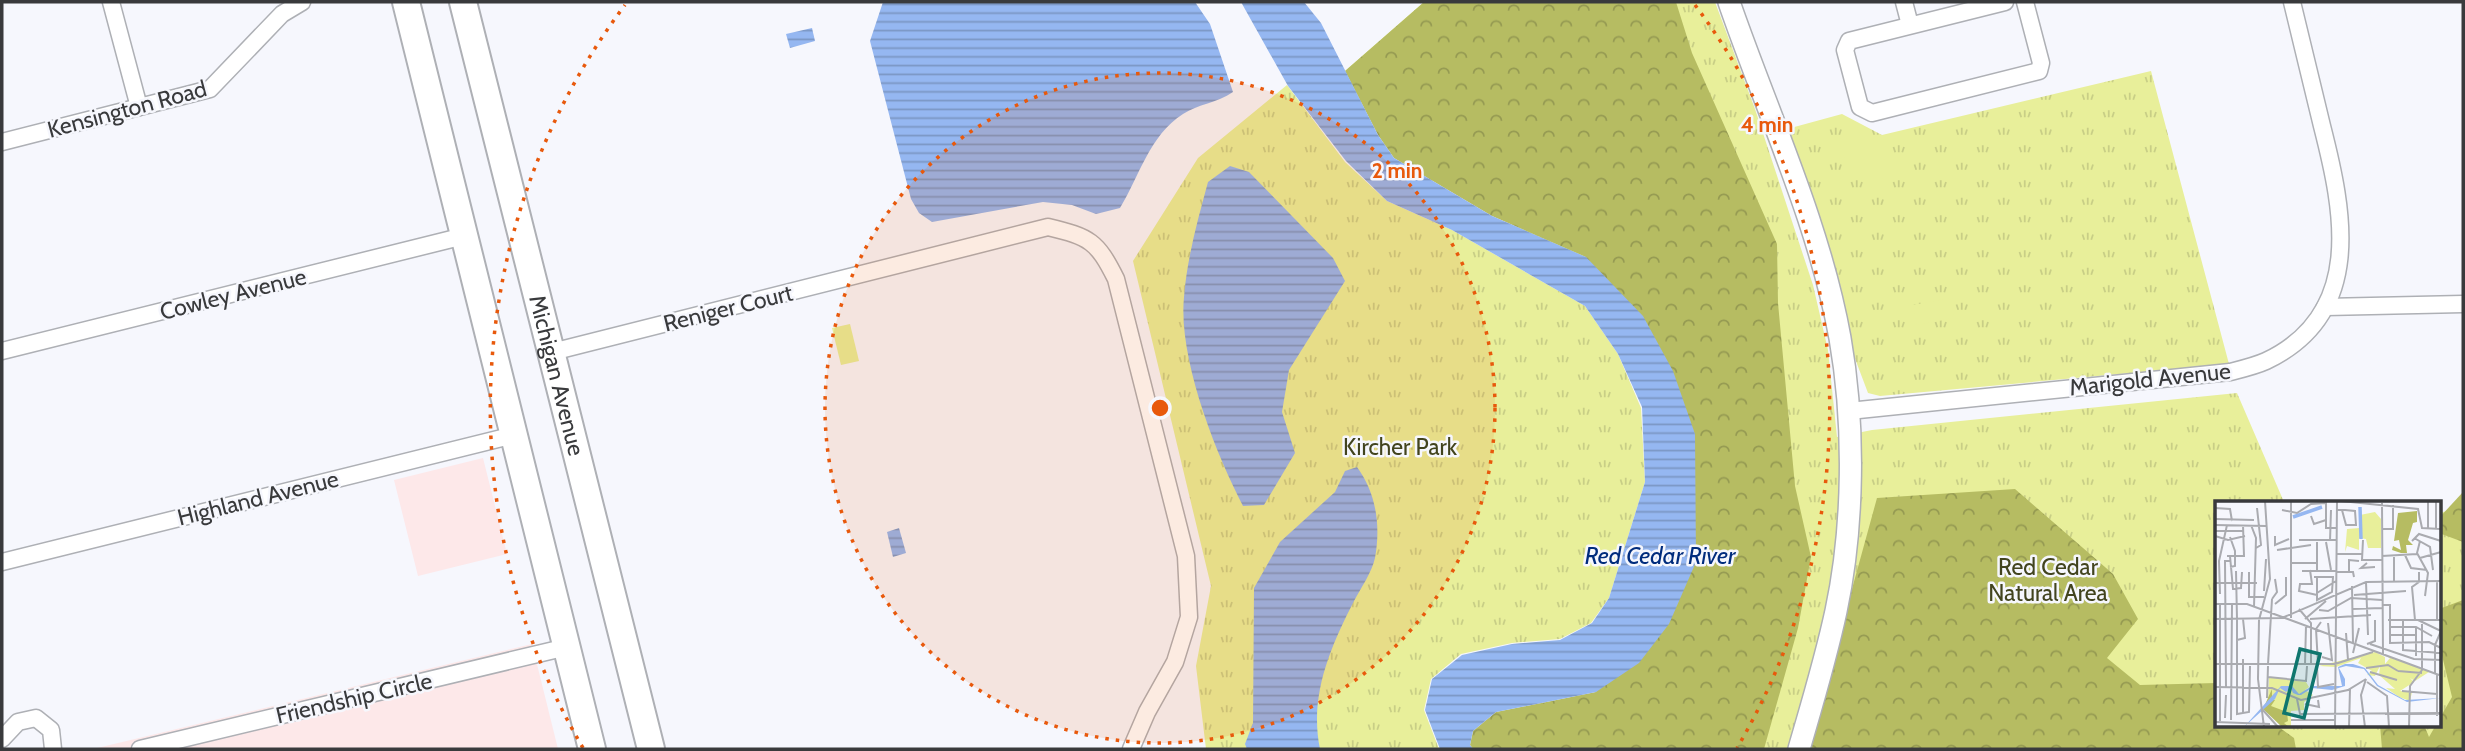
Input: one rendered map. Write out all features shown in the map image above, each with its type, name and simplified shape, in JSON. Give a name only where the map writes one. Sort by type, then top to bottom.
[{"type":"main road","points":[[406,2],[567,647],[595,744]]},
{"type":"main road","name":"Michigan Avenue","points":[[463,2],[649,747]]},
{"type":"street","points":[[111,2],[139,107]]},
{"type":"street","name":"Kensington Road","points":[[2,142],[210,89],[282,14],[302,2]]},
{"type":"street","points":[[1729,2],[1822,264],[1840,338],[1849,411],[1848,521],[1837,610],[1799,749]]},
{"type":"street","points":[[1904,2],[1910,25]]},
{"type":"street","points":[[2006,2],[1910,25],[1846,44],[1860,107],[1871,113],[2039,71],[2040,63],[2025,2]]},
{"type":"street","name":"Marigold Avenue","points":[[1849,411],[2230,372],[2266,361],[2299,339],[2325,307],[2338,273],[2343,231],[2334,178],[2292,2]]},
{"type":"street","name":"Reniger Court","points":[[552,352],[905,266],[1048,227],[1078,234],[1102,250],[1116,279],[1186,556],[1189,617],[1175,662],[1147,712],[1131,749]]},
{"type":"street","name":"Cowley Avenue","points":[[2,351],[464,236]]},
{"type":"street","points":[[2325,307],[2463,304]]},
{"type":"street","name":"Highland Avenue","points":[[2,562],[514,435]]},
{"type":"street","name":"Friendship Circle","points":[[140,749],[567,647]]},
{"type":"street","points":[[2,739],[18,722],[36,718],[51,730],[53,749]]},
{"type":"shaded area","points":[[483,458],[507,554],[418,576],[394,480]]},
{"type":"shaded area","points":[[532,644],[558,749],[93,749]]},
{"type":"green space","name":"Red Cedar Natural Area","points":[[1424,2],[1715,2],[1755,109],[1813,285],[1828,350],[1837,437],[1872,430],[2237,393],[2284,501],[2215,501],[2215,726],[2440,726],[2440,513],[2463,507],[2463,749],[1473,749],[1596,692],[1673,371],[1345,71]]},
{"type":"green space","points":[[1424,2],[1676,2],[1692,53],[1777,244],[1778,303],[1795,486],[1811,557],[1798,628],[1764,749],[1473,749],[1470,745],[1473,731],[1496,712],[1596,692],[1695,434],[1586,257],[1492,216],[1394,158],[1378,135],[1345,71]]},
{"type":"green space","points":[[2151,71],[2229,364],[1880,396],[1868,393],[1851,348],[1824,233],[1787,129],[1842,114],[1882,135]]},
{"type":"green space","name":"Kircher Park","points":[[1287,85],[1345,162],[1387,201],[1452,230],[1585,306],[1618,354],[1641,408],[1645,482],[1609,598],[1591,623],[1560,639],[1512,643],[1461,654],[1431,679],[1424,710],[1439,749],[1206,749],[1196,666],[1211,586],[1133,261],[1198,158]]},
{"type":"green space","points":[[1857,129],[1893,169],[1872,188],[1836,148]]},
{"type":"green space","points":[[1950,298],[1954,318],[1917,325],[1913,305]]},
{"type":"green space","points":[[850,324],[859,361],[841,365],[832,328]]},
{"type":"green space","points":[[2015,489],[2113,574],[2138,619],[2107,658],[2140,685],[2215,683],[2215,726],[2277,726],[2294,738],[2296,749],[1808,749],[1877,498]]},
{"type":"green space","points":[[2463,492],[2463,542],[2440,533],[2440,517]]},
{"type":"green space","points":[[2463,600],[2463,749],[2382,749],[2380,726],[2424,726],[2429,737],[2435,726],[2440,726],[2440,718],[2452,697],[2440,647],[2440,609]]},
{"type":"water","points":[[883,2],[1195,2],[1210,24],[1233,92],[1183,114],[1171,123],[1153,145],[1120,208],[1096,214],[1072,205],[1043,202],[932,222],[919,213],[911,199],[870,41]]},
{"type":"water","name":"Red Cedar River","points":[[1241,2],[1304,2],[1321,23],[1378,135],[1394,158],[1492,216],[1586,257],[1643,316],[1673,371],[1695,434],[1696,562],[1669,624],[1639,663],[1596,692],[1496,712],[1473,731],[1470,745],[1473,749],[1440,749],[1425,710],[1432,679],[1462,655],[1512,644],[1560,640],[1592,623],[1609,598],[1645,482],[1642,407],[1618,354],[1585,306],[1452,230],[1387,201],[1346,161],[1288,86]]},
{"type":"water","points":[[812,28],[815,41],[790,48],[786,34]]},
{"type":"water","points":[[1230,166],[1249,172],[1333,258],[1345,281],[1289,370],[1282,412],[1295,453],[1264,505],[1243,506],[1221,459],[1193,376],[1184,321],[1184,297],[1193,239],[1208,182]]},
{"type":"water","points":[[1357,467],[1373,499],[1377,546],[1371,569],[1337,637],[1324,673],[1317,710],[1320,749],[1247,749],[1245,744],[1253,723],[1254,588],[1280,542],[1335,492],[1345,471]]},
{"type":"water","points":[[899,528],[906,553],[893,557],[887,532]]}]
